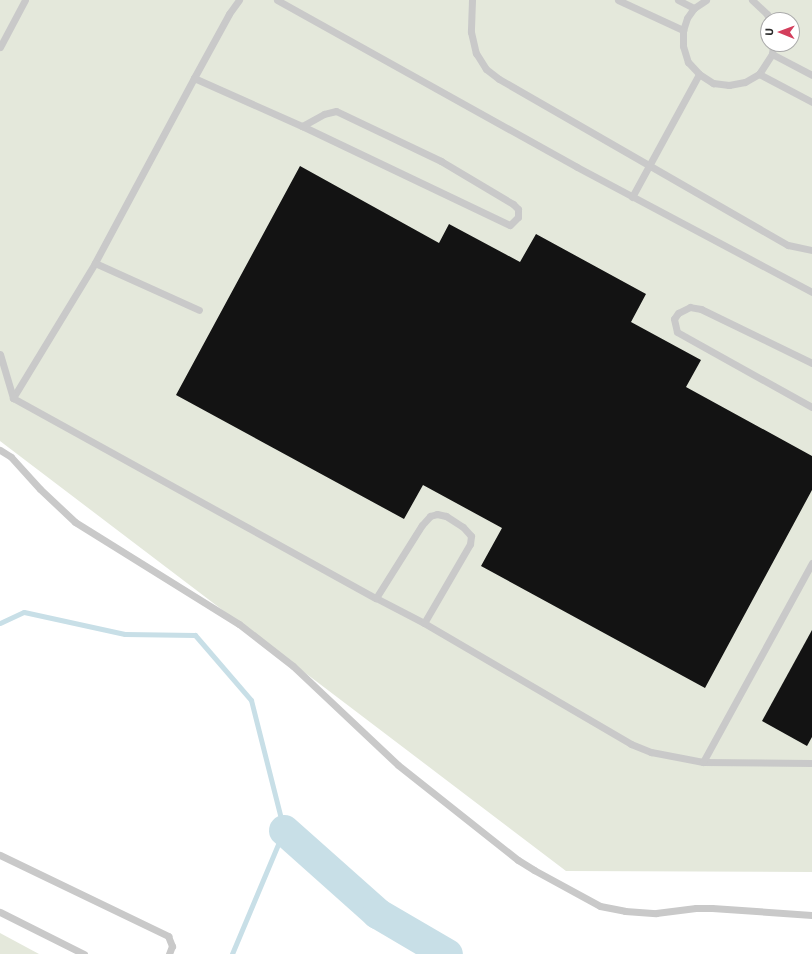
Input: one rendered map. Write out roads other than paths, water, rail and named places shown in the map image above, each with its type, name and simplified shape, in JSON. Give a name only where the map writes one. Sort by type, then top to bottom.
[{"type":"lane","points":[[0,47],[25,0]]},
{"type":"lane","points":[[13,398],[95,263],[194,78],[239,0]]},
{"type":"lane","points":[[277,0],[632,197],[812,292]]},
{"type":"lane","points":[[472,0],[471,32],[476,53],[486,69],[499,79],[788,245],[812,250]]},
{"type":"lane","points":[[618,0],[683,30]]},
{"type":"lane","points":[[678,0],[694,8]]},
{"type":"lane","points":[[706,0],[694,8],[683,30],[683,46],[688,62],[699,74],[713,83],[729,85],[745,82],[759,74],[772,54],[812,75]]},
{"type":"lane","points":[[752,0],[765,12]]},
{"type":"lane","points":[[632,197],[699,74]]},
{"type":"lane","points":[[759,74],[812,102]]},
{"type":"lane","points":[[194,78],[302,126],[510,225],[514,223],[518,217],[518,209],[513,204],[441,161],[336,111],[324,114],[302,126]]},
{"type":"lane","points":[[95,263],[199,310]]},
{"type":"lane","points":[[812,363],[701,309],[690,307],[678,313],[674,319],[677,332],[812,406]]},
{"type":"lane","points":[[0,354],[13,398],[424,623],[631,744],[658,753],[703,762],[812,764]]},
{"type":"lane","points":[[0,450],[11,457],[40,489],[75,522],[245,628],[293,666],[398,765],[518,860],[534,870],[600,906],[625,911],[656,912],[712,908],[812,915]]},
{"type":"lane","points":[[376,598],[422,525],[430,516],[437,514],[446,516],[463,527],[471,536],[470,544],[424,623]]},
{"type":"lane","points":[[703,762],[812,563]]},
{"type":"lane","points":[[0,855],[168,936],[172,946],[169,954]]},
{"type":"lane","points":[[0,912],[84,954]]},
{"type":"waterway","points":[[0,623],[24,612],[125,634],[195,635],[251,700],[284,830],[232,954]]},
{"type":"waterway","points":[[284,830],[377,913],[447,954]]}]
